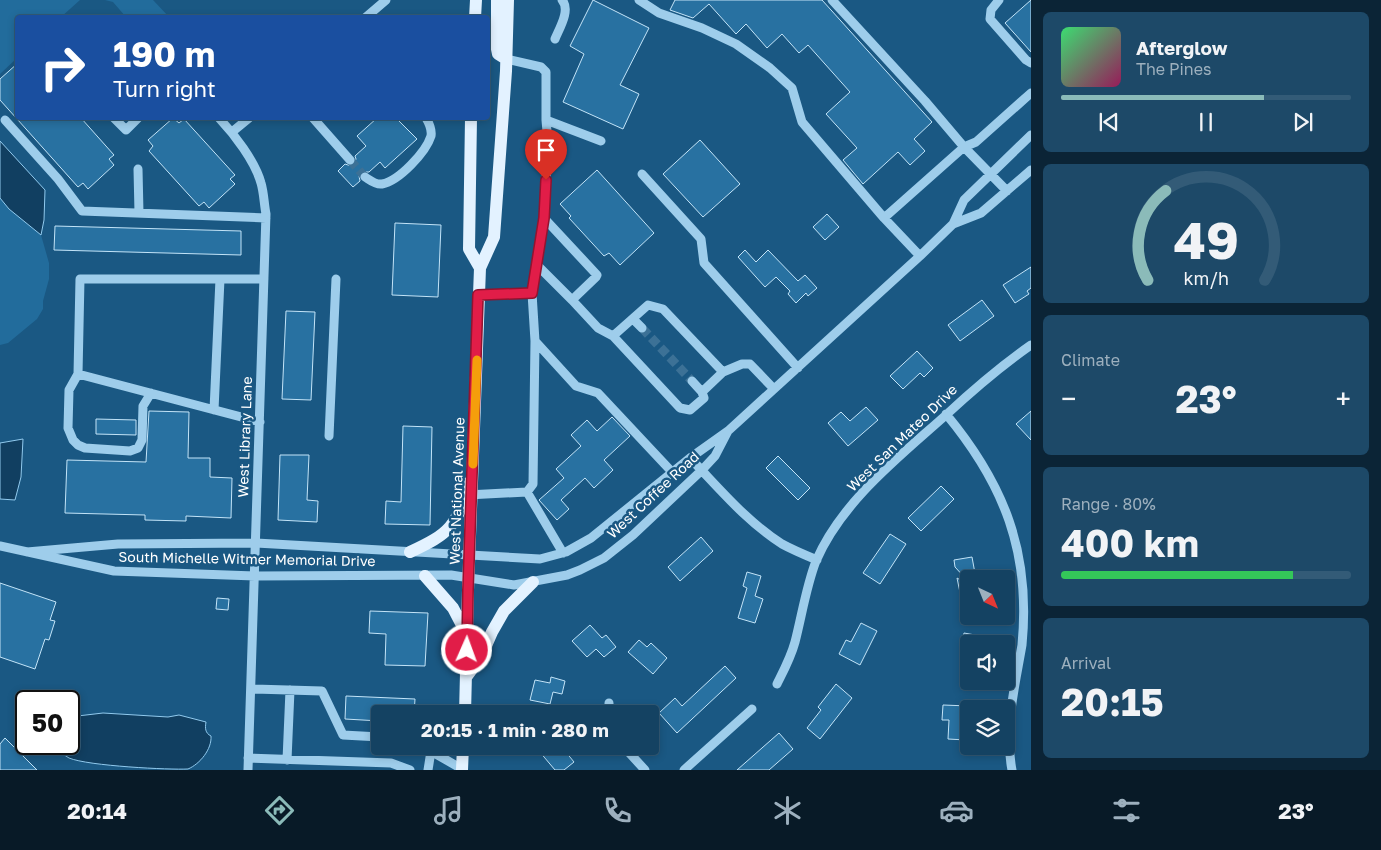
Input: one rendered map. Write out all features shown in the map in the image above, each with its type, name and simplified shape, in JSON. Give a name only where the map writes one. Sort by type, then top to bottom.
[{"type":"main road","points":[[475,15],[476,0]]},
{"type":"main road","points":[[497,0],[497,49],[498,54],[506,59]]},
{"type":"main road","name":"West National Avenue","points":[[465,705],[470,556],[468,495],[473,459],[478,295],[480,268],[494,237],[508,0]]},
{"type":"main road","points":[[471,120],[469,249],[480,268]]},
{"type":"main road","points":[[410,552],[432,542],[452,526],[468,495]]},
{"type":"main road","points":[[426,576],[453,608],[467,636]]},
{"type":"main road","points":[[467,676],[481,656],[504,611],[534,582]]},
{"type":"main road","points":[[462,770],[463,755]]},
{"type":"street","points":[[368,15],[386,0]]},
{"type":"street","points":[[555,39],[566,12],[565,3],[562,0]]},
{"type":"street","points":[[640,0],[659,13],[702,28],[736,44],[770,68],[792,88],[802,122],[884,218],[920,256]]},
{"type":"street","points":[[832,0],[925,101],[964,147],[1007,191]]},
{"type":"street","points":[[999,0],[991,10],[990,19],[1026,60],[1031,63]]},
{"type":"street","points":[[506,59],[541,67],[546,72],[548,143],[544,218],[532,293],[535,341],[533,484],[527,492]]},
{"type":"street","points":[[884,218],[964,147],[976,142],[1031,94]]},
{"type":"street","points":[[5,120],[58,179],[82,211],[266,218]]},
{"type":"street","points":[[116,120],[126,130],[136,120]]},
{"type":"street","name":"West Library Lane","points":[[221,120],[232,132],[261,183],[266,218],[248,770]]},
{"type":"street","points":[[232,132],[247,120]]},
{"type":"street","points":[[315,120],[350,160]]},
{"type":"street","points":[[365,176],[375,184],[382,184],[398,175],[414,162],[426,147],[431,134],[427,120]]},
{"type":"street","points":[[546,120],[600,141]]},
{"type":"street","name":"West Coffee Road","points":[[470,556],[540,559],[578,547],[604,529],[672,472],[728,431],[920,256],[953,224],[964,200],[1031,135]]},
{"type":"street","points":[[138,169],[139,213]]},
{"type":"street","name":"West Coffee Road","points":[[953,224],[981,213],[1031,170]]},
{"type":"street","points":[[642,174],[701,239],[704,263],[798,368]]},
{"type":"street","points":[[544,218],[597,275],[572,300]]},
{"type":"street","points":[[536,266],[598,328],[613,336],[680,408],[690,410],[704,398],[702,392],[692,381]]},
{"type":"street","points":[[151,393],[143,406],[142,440],[138,448],[130,451],[85,448],[78,445],[74,440],[68,428],[69,390],[78,374],[80,278],[264,279]]},
{"type":"street","points":[[214,410],[220,279]]},
{"type":"street","points":[[329,436],[336,279]]},
{"type":"street","points":[[478,295],[532,293]]},
{"type":"street","points":[[613,336],[648,305],[663,309],[723,372]]},
{"type":"street","points":[[633,319],[642,328]]},
{"type":"street","points":[[535,341],[576,386],[598,393],[672,472]]},
{"type":"street","name":"West San Mateo Drive","points":[[777,684],[794,644],[817,560],[835,529],[867,488],[915,441],[971,392],[1031,345]]},
{"type":"street","points":[[702,392],[723,372],[742,364],[750,364],[774,389]]},
{"type":"street","points":[[78,374],[260,422]]},
{"type":"street","points":[[946,414],[977,454],[1001,494],[1018,541],[1024,571],[1026,597],[1022,644],[1010,722],[1009,740],[1012,770]]},
{"type":"street","name":"West Coffee Road","points":[[468,578],[514,585],[534,582],[580,570],[615,550],[702,470],[718,452],[728,431]]},
{"type":"street","points":[[690,458],[745,516],[762,530],[784,545],[817,560]]},
{"type":"street","points":[[468,495],[527,492]]},
{"type":"street","points":[[527,492],[563,553]]},
{"type":"street","name":"South Michelle Witmer Memorial Drive","points":[[27,552],[118,544],[256,542],[470,556]]},
{"type":"street","name":"South Michelle Witmer Memorial Drive","points":[[0,546],[114,570],[255,576],[451,575],[468,578]]},
{"type":"street","points":[[251,689],[322,691],[343,735],[371,737]]},
{"type":"street","points":[[287,760],[290,690]]},
{"type":"street","points":[[684,770],[752,709]]},
{"type":"street","points":[[428,770],[430,755]]},
{"type":"street","points":[[438,755],[462,770]]},
{"type":"street","points":[[631,755],[645,770]]},
{"type":"street","points":[[248,758],[391,763],[410,770]]},
{"type":"shaded area","points":[[0,0],[80,0],[63,15],[15,15],[15,60],[0,74]]},
{"type":"shaded area","points":[[105,0],[153,0],[167,15],[124,15],[113,2]]},
{"type":"shaded area","points":[[0,141],[45,190],[44,220],[41,235],[9,209],[0,198]]},
{"type":"shaded area","points":[[0,198],[41,235],[49,263],[49,279],[43,301],[43,309],[37,319],[8,343],[0,345]]},
{"type":"shaded area","points":[[23,439],[21,477],[15,500],[0,499],[0,443]]},
{"type":"shaded area","points":[[103,713],[168,717],[179,715],[206,722],[206,730],[211,736],[210,746],[197,764],[188,769],[129,767],[79,761],[65,755],[80,755],[80,716]]},
{"type":"building","points":[[593,0],[649,28],[620,85],[639,94],[623,129],[563,102],[584,54],[570,46]]},
{"type":"building","points":[[675,0],[822,0],[932,122],[914,139],[925,151],[910,165],[898,152],[863,184],[843,160],[857,148],[826,114],[850,92],[808,45],[799,53],[782,34],[767,48],[746,24],[736,34],[709,4],[693,18],[670,10]]},
{"type":"building","points":[[1031,0],[1031,52],[1005,23]]},
{"type":"building","points":[[15,66],[15,117],[0,100],[0,79]]},
{"type":"building","points":[[18,120],[83,120],[114,155],[109,159],[114,165],[88,189],[83,183],[78,187]]},
{"type":"building","points":[[171,120],[175,120],[179,123],[185,120],[235,175],[230,179],[235,184],[209,208],[204,202],[199,206],[149,151],[153,146],[148,140]]},
{"type":"building","points":[[375,120],[398,120],[417,139],[385,168],[380,162],[369,172],[362,172],[359,176],[360,181],[353,187],[338,171],[345,164],[351,166],[354,164],[355,156],[366,146],[357,136]]},
{"type":"building","points":[[700,140],[740,184],[703,217],[663,174]]},
{"type":"building","points":[[597,170],[654,233],[620,265],[609,253],[604,256],[569,218],[571,216],[560,204]]},
{"type":"building","points":[[827,214],[839,227],[825,240],[813,227]]},
{"type":"building","points":[[395,223],[441,225],[438,297],[392,295]]},
{"type":"building","points":[[55,226],[241,231],[241,255],[54,250]]},
{"type":"building","points":[[745,250],[756,262],[768,250],[798,281],[805,275],[817,288],[808,296],[806,293],[796,303],[788,294],[790,291],[776,277],[765,287],[738,257]]},
{"type":"building","points":[[1031,267],[1031,288],[1027,291],[1029,294],[1015,303],[1003,285]]},
{"type":"building","points":[[982,300],[994,316],[960,341],[948,325]]},
{"type":"building","points":[[286,311],[315,312],[311,400],[282,399]]},
{"type":"building","points":[[917,351],[933,368],[924,377],[920,373],[903,389],[890,376]]},
{"type":"building","points":[[866,407],[878,420],[848,446],[828,423],[841,412],[850,421]]},
{"type":"building","points":[[149,411],[189,412],[188,458],[210,458],[210,477],[232,478],[231,518],[186,516],[186,521],[145,520],[145,515],[65,513],[67,460],[146,462]]},
{"type":"building","points":[[1031,411],[1031,440],[1016,424]]},
{"type":"building","points":[[612,417],[630,436],[604,460],[613,470],[594,488],[585,478],[561,500],[569,509],[557,520],[539,500],[564,478],[556,469],[581,446],[571,435],[587,420],[597,431]]},
{"type":"building","points":[[96,419],[136,420],[136,435],[96,434]]},
{"type":"building","points":[[403,426],[432,427],[430,525],[385,524],[386,501],[401,502]]},
{"type":"building","points":[[280,455],[309,455],[307,500],[318,501],[317,522],[278,520]]},
{"type":"building","points":[[778,456],[810,488],[798,500],[766,468]]},
{"type":"building","points":[[941,486],[954,499],[921,531],[908,518]]},
{"type":"building","points":[[890,534],[906,544],[880,584],[863,573]]},
{"type":"building","points":[[701,537],[713,551],[680,581],[668,567]]},
{"type":"building","points":[[972,557],[974,570],[960,570],[960,572],[955,567],[954,560]]},
{"type":"building","points":[[747,572],[761,576],[755,596],[763,599],[755,623],[738,618],[747,588],[743,586]]},
{"type":"building","points":[[957,578],[960,580],[960,593]]},
{"type":"building","points":[[0,583],[56,602],[50,620],[55,621],[49,640],[45,639],[35,669],[0,657]]},
{"type":"building","points":[[217,598],[229,599],[228,610],[216,609]]},
{"type":"building","points":[[370,611],[428,613],[425,666],[385,665],[386,634],[369,633]]},
{"type":"building","points":[[861,623],[877,631],[860,665],[839,654],[846,640],[851,642]]},
{"type":"building","points":[[590,625],[602,638],[606,635],[616,647],[604,657],[596,649],[587,657],[572,641]]},
{"type":"building","points":[[639,640],[647,647],[651,643],[667,658],[653,674],[628,652]]},
{"type":"building","points":[[725,666],[736,678],[677,733],[659,713],[675,698],[682,706]]},
{"type":"building","points":[[551,677],[565,681],[562,694],[553,692],[550,704],[530,700],[535,680],[550,683]]},
{"type":"building","points":[[836,684],[852,698],[820,739],[807,728],[821,710],[818,707]]},
{"type":"building","points":[[346,696],[415,699],[415,705],[371,705],[371,720],[345,719]]},
{"type":"building","points":[[943,705],[960,706],[960,740],[948,739],[949,720],[942,720]]},
{"type":"building","points":[[779,733],[793,749],[769,770],[737,770]]},
{"type":"building","points":[[5,738],[15,748],[15,755],[22,755],[37,770],[0,770],[0,744]]},
{"type":"building","points":[[542,755],[568,755],[574,762],[564,770],[555,770]]},
{"type":"tunnel","points":[[350,160],[365,177]]},
{"type":"tunnel","points":[[642,328],[692,381]]},
{"type":"slow traffic","points":[[473,464],[477,360]]},
{"type":"route","points":[[467,650],[478,295],[532,293],[544,218],[546,180]]}]
